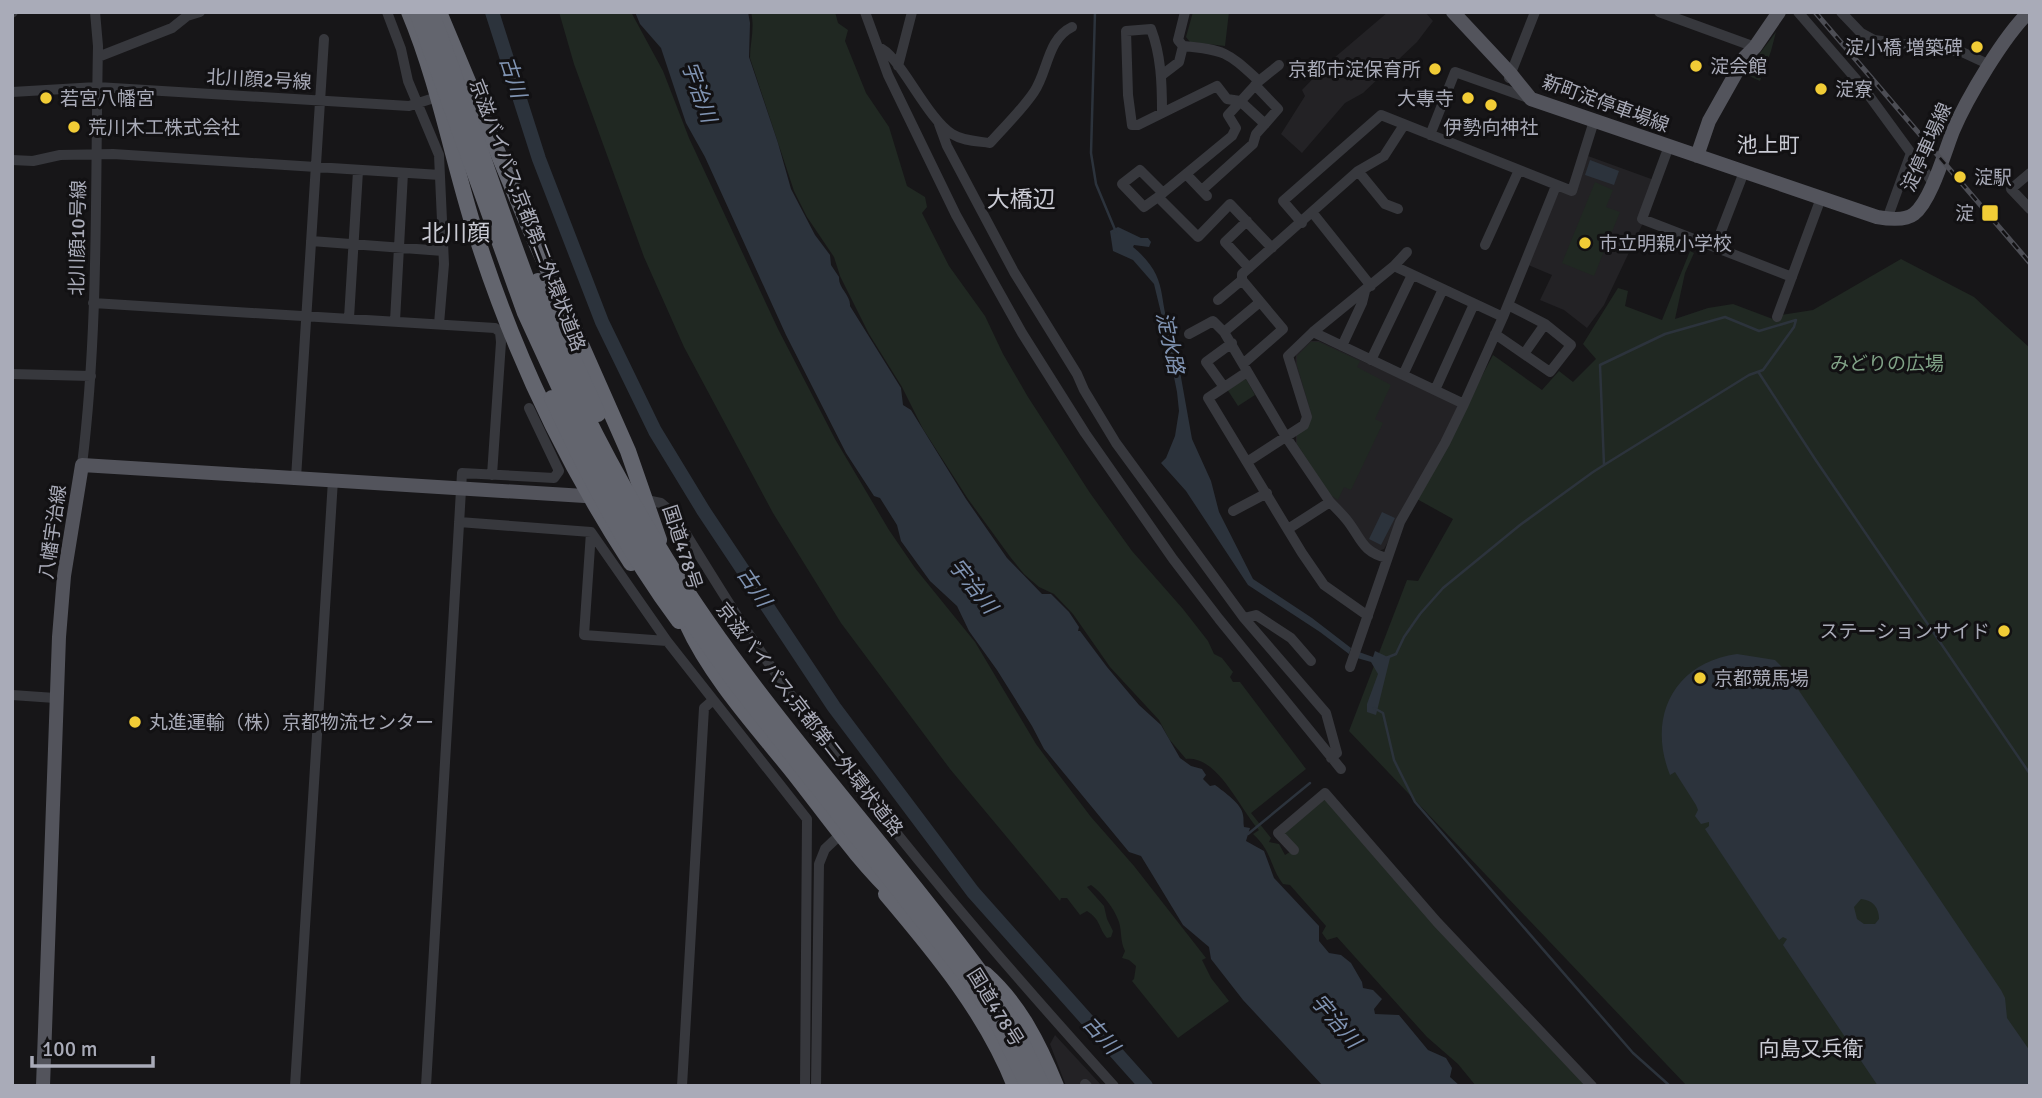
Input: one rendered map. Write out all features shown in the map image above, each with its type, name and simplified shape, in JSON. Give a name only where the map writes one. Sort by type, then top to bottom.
[{"type":"highway","name":"国道478号","points":[[409,12],[437,97],[480,246],[506,320],[547,412],[590,497],[692,660],[839,835],[958,984],[995,1042],[1015,1086]]},
{"type":"highway","name":"京滋バイパス;京都第二外環状道路","points":[[417,12],[525,313],[601,473],[697,630],[764,722],[972,983],[1000,1027],[1028,1086]]},
{"type":"highway","name":"京滋バイパス;京都第二外環状道路","points":[[430,12],[537,307],[589,421],[643,508],[686,590],[746,676],[983,976],[1011,1020],[1042,1086]]},
{"type":"highway","name":"国道478号","points":[[439,12],[628,451],[643,508],[692,634],[720,678],[839,835],[890,891],[997,984],[1008,997],[1039,1046],[1056,1086]]},
{"type":"highway","points":[[456,56],[476,118],[531,265],[643,508]]},
{"type":"highway","points":[[452,148],[486,243],[535,362],[586,469],[621,534],[654,588],[696,644],[764,722]]},
{"type":"main road","name":"新町淀停車場線","points":[[1453,12],[1531,99],[1697,156]]},
{"type":"main road","points":[[1779,12],[1745,57],[1709,121],[1697,156],[1886,219]]},
{"type":"main road","name":"淀停車場線","points":[[1886,219],[1913,214],[1919,209],[1933,183],[1962,111],[2015,27],[2029,12]]},
{"type":"main road","name":"八幡宇治線","points":[[43,1086],[55,698],[64,576],[82,465],[590,497],[643,508]]},
{"type":"street","name":"北川顔10号線","points":[[82,465],[91,376],[98,57],[95,12]]},
{"type":"street","points":[[98,57],[172,28],[187,16],[200,12]]},
{"type":"street","points":[[387,12],[401,49],[408,81],[439,155],[443,251],[439,324]]},
{"type":"street","points":[[865,12],[895,88],[956,215],[994,284],[1085,433],[1219,619],[1341,769]]},
{"type":"street","points":[[898,66],[912,12]]},
{"type":"street","points":[[1185,12],[1178,40],[1183,46],[1216,49],[1225,53],[1257,83],[1278,109],[1256,134],[1253,144],[1205,193],[1186,174]]},
{"type":"street","points":[[1504,90],[1535,12]]},
{"type":"street","points":[[1659,12],[1755,47]]},
{"type":"street","points":[[1798,12],[1862,86],[1933,183]]},
{"type":"street","points":[[1841,12],[1861,33],[1874,40],[1962,52],[1990,65]]},
{"type":"street","points":[[1126,18],[1128,95],[1132,125],[1138,125],[1217,86],[1227,99],[1240,101],[1265,124]]},
{"type":"street","points":[[895,88],[963,139],[990,143],[1035,91],[1062,32],[1072,27]]},
{"type":"street","points":[[1126,31],[1151,29],[1162,75],[1162,111]]},
{"type":"street","points":[[296,478],[324,39]]},
{"type":"street","points":[[1162,75],[1179,62],[1183,46]]},
{"type":"street","points":[[878,47],[884,48],[936,120],[1014,272],[1116,443],[1244,618],[1326,713],[1337,753],[1331,758]]},
{"type":"street","points":[[1272,248],[1230,204],[1198,237],[1160,195],[1232,136],[1236,128],[1228,115],[1257,83],[1279,65]]},
{"type":"street","points":[[1430,135],[1455,72],[1531,99]]},
{"type":"street","name":"北川顔2号線","points":[[12,92],[97,87],[409,106],[437,97]]},
{"type":"street","points":[[1302,223],[1283,201],[1381,114],[1573,191],[1594,121]]},
{"type":"street","points":[[1368,615],[1324,585],[1301,553],[1208,398],[1224,387],[1283,329],[1242,280],[1242,274],[1358,171],[1384,156],[1404,125]]},
{"type":"street","points":[[1232,136],[1245,151]]},
{"type":"street","points":[[1669,146],[1642,219],[1792,277]]},
{"type":"street","points":[[12,160],[33,161],[60,155],[113,153],[440,175]]},
{"type":"street","points":[[1886,219],[1911,153]]},
{"type":"street","points":[[1485,245],[1519,170]]},
{"type":"street","points":[[349,318],[358,171]]},
{"type":"street","points":[[1358,171],[1385,204],[1398,209]]},
{"type":"street","points":[[1715,247],[1744,172]]},
{"type":"street","points":[[395,321],[403,173]]},
{"type":"street","points":[[2030,173],[2011,189],[2030,209]]},
{"type":"street","points":[[1353,657],[1400,522],[1446,443],[1503,317],[1556,186]]},
{"type":"street","points":[[1777,317],[1821,198]]},
{"type":"street","points":[[1312,212],[1368,288]]},
{"type":"street","points":[[1247,221],[1225,242],[1249,268]]},
{"type":"street","points":[[311,241],[443,251]]},
{"type":"street","points":[[1247,462],[1304,425],[1307,417],[1288,356],[1407,252]]},
{"type":"street","points":[[1394,266],[1503,317]]},
{"type":"street","points":[[1371,360],[1412,275]]},
{"type":"street","points":[[1218,300],[1242,280]]},
{"type":"street","points":[[1342,346],[1368,288]]},
{"type":"street","points":[[1403,375],[1443,289]]},
{"type":"street","points":[[1224,331],[1261,302]]},
{"type":"street","points":[[93,303],[495,328],[500,332],[501,342],[492,475]]},
{"type":"street","points":[[1435,390],[1474,304]]},
{"type":"street","points":[[1495,334],[1550,372],[1571,345],[1545,324],[1508,305]]},
{"type":"street","points":[[452,324],[467,320],[497,323],[506,320]]},
{"type":"street","points":[[1189,334],[1213,321],[1224,331],[1286,437],[1330,502],[1346,519],[1365,548],[1387,558]]},
{"type":"street","points":[[1524,354],[1545,324]]},
{"type":"street","points":[[1313,332],[1464,404]]},
{"type":"street","points":[[1224,387],[1206,362],[1231,343]]},
{"type":"street","points":[[12,374],[91,376]]},
{"type":"street","points":[[426,1086],[462,473],[554,478],[559,471],[529,408]]},
{"type":"street","points":[[295,1086],[333,481]]},
{"type":"street","points":[[1233,511],[1266,493]]},
{"type":"street","points":[[1288,529],[1330,502]]},
{"type":"street","points":[[643,508],[661,503],[673,513],[790,694],[876,807],[942,890],[1114,1086]]},
{"type":"street","points":[[459,522],[591,532]]},
{"type":"street","points":[[591,532],[584,635],[667,641]]},
{"type":"street","points":[[591,532],[667,641],[692,660],[712,701],[807,819],[813,871],[816,1086]]},
{"type":"street","points":[[1244,618],[1256,615],[1291,638],[1311,661]]},
{"type":"street","points":[[12,695],[55,698]]},
{"type":"street","points":[[682,1086],[704,708],[712,701]]},
{"type":"street","points":[[1294,850],[1278,833],[1325,793],[1437,922],[1592,1086]]},
{"type":"street","points":[[805,1086],[813,871],[825,849],[876,807]]},
{"type":"shaded area","points":[[1388,12],[1425,12],[1433,21],[1417,42],[1363,93],[1345,103],[1302,153],[1281,134],[1305,96],[1302,90],[1327,64]]},
{"type":"shaded area","name":"市立明親小学校","points":[[1588,156],[1654,180],[1643,223],[1604,305],[1587,328],[1564,310],[1540,300],[1552,275],[1526,264],[1561,188],[1575,194]]},
{"type":"shaded area","points":[[1311,341],[1319,341],[1457,405],[1460,410],[1384,549],[1378,551],[1370,548],[1329,495],[1296,445],[1296,434],[1306,427],[1295,365],[1296,355]]},
{"type":"shaded area","points":[[1055,1035],[1102,1086],[1066,1086],[1050,1044]]},
{"type":"green space","points":[[559,12],[631,12],[663,71],[689,138],[778,329],[835,439],[889,530],[915,568],[975,642],[1036,744],[1091,817],[1134,866],[1206,958],[1202,960],[1211,978],[1229,1001],[1178,1038],[1132,981],[1136,966],[1122,958],[1125,951],[1119,922],[1108,902],[1091,885],[1087,887],[1104,906],[1113,931],[1111,937],[1107,938],[1092,914],[1087,911],[1080,915],[1067,898],[1061,898],[1060,901],[950,769],[841,623],[773,513],[684,347],[644,257],[574,64]]},
{"type":"green space","points":[[751,12],[835,12],[838,23],[848,30],[845,41],[866,93],[889,127],[907,186],[925,197],[927,207],[922,213],[949,266],[985,316],[1028,397],[1090,493],[1132,551],[1183,609],[1208,641],[1214,654],[1222,658],[1233,672],[1230,677],[1233,682],[1240,682],[1306,769],[1251,813],[1271,838],[1269,842],[1279,844],[1285,855],[1293,850],[1278,833],[1325,793],[1592,1086],[1476,1086],[1458,1064],[1427,1037],[1337,937],[1327,940],[1322,933],[1326,926],[1290,885],[1283,884],[1264,847],[1253,834],[1259,830],[1218,774],[1198,760],[1186,759],[1169,739],[1159,720],[1110,667],[1073,614],[1054,594],[1039,587],[1024,574],[1011,558],[968,499],[923,429],[902,387],[869,334],[840,276],[834,257],[807,217],[794,191],[750,58]]},
{"type":"green space","points":[[1193,12],[1229,12],[1225,46],[1190,42],[1186,37]]},
{"type":"green space","points":[[1776,32],[1760,81],[1749,76],[1751,65]]},
{"type":"green space","points":[[1595,182],[1613,190],[1606,207],[1620,212],[1594,276],[1562,263]]},
{"type":"green space","name":"京都競馬場","points":[[1690,251],[1694,253],[1685,273],[1675,319],[1708,308],[1733,304],[1778,321],[1781,315],[1813,310],[1901,259],[1974,297],[2030,348],[2030,1086],[1687,1086],[1349,731],[1407,580],[1418,581],[1453,519],[1417,499],[1493,355],[1542,390],[1559,371],[1573,382],[1596,359],[1583,344],[1618,288],[1628,291],[1625,306],[1662,320]]},
{"type":"green space","points":[[1311,342],[1319,342],[1360,361],[1357,367],[1391,385],[1375,419],[1383,423],[1351,490],[1344,487],[1338,500],[1329,494],[1297,444],[1297,434],[1307,428],[1312,416],[1297,365],[1297,356]]},
{"type":"green space","points":[[1246,379],[1255,395],[1238,406],[1227,389]]},
{"type":"water","name":"宇治川","points":[[635,12],[748,12],[749,57],[791,189],[815,235],[830,255],[831,265],[849,298],[850,306],[901,388],[903,405],[911,410],[966,499],[1007,558],[1042,594],[1051,594],[1069,612],[1079,627],[1078,631],[1107,667],[1139,705],[1161,725],[1180,758],[1191,766],[1202,769],[1206,775],[1203,779],[1232,798],[1239,807],[1244,827],[1250,828],[1246,841],[1264,851],[1274,878],[1319,926],[1319,941],[1329,953],[1341,955],[1351,963],[1363,988],[1373,990],[1382,999],[1374,1009],[1375,1014],[1399,1015],[1428,1050],[1446,1058],[1452,1068],[1450,1077],[1460,1086],[1323,1086],[1243,1000],[1211,959],[1209,947],[1183,925],[1141,856],[1129,852],[1044,749],[997,670],[969,631],[957,606],[930,581],[901,541],[897,525],[880,498],[874,496],[846,453],[786,335],[705,157],[686,123],[661,48],[640,24]]},
{"type":"water","points":[[1590,160],[1619,171],[1614,185],[1585,175]]},
{"type":"water","points":[[1118,227],[1141,238],[1148,238],[1151,242],[1149,247],[1133,247],[1154,270],[1159,281],[1168,325],[1174,338],[1192,439],[1211,481],[1219,512],[1253,579],[1351,648],[1349,654],[1248,585],[1186,491],[1161,463],[1166,458],[1175,436],[1179,411],[1177,392],[1154,284],[1133,260],[1113,251],[1110,231]]},
{"type":"water","points":[[1382,512],[1395,518],[1381,545],[1369,539]]},
{"type":"water","points":[[1375,651],[1390,658],[1376,715],[1367,712],[1367,704],[1378,674],[1371,662],[1357,658],[1359,652],[1373,657]]},
{"type":"water","points":[[1737,654],[1775,660],[1785,670],[2001,990],[2005,998],[2007,1018],[2030,1051],[2030,1086],[1878,1086],[1783,945],[1787,939],[1783,937],[1779,940],[1705,829],[1709,822],[1701,824],[1695,816],[1698,810],[1696,805],[1675,772],[1670,775],[1664,754],[1664,714],[1671,696],[1682,681],[1696,669],[1715,659]],"holes":[[[1861,899],[1872,903],[1878,911],[1879,919],[1875,924],[1864,924],[1857,919],[1854,907]]]},
{"type":"waterway","name":"古川","points":[[492,12],[539,159],[602,322],[655,431],[703,510],[834,707],[973,892],[1146,1086]]},
{"type":"waterway","name":"淀水路","points":[[1095,12],[1091,153],[1096,184],[1116,232]]},
{"type":"waterway","points":[[1386,658],[1396,654],[1420,614],[1443,588],[1520,525],[1593,472],[1749,375],[1763,370],[1794,327],[1796,320],[1759,331],[1725,317],[1665,334],[1600,365],[1604,465]]},
{"type":"waterway","points":[[1759,373],[2030,774]]},
{"type":"waterway","points":[[1374,708],[1383,713],[1394,760],[1415,802],[1633,1053],[1670,1086]]},
{"type":"waterway","points":[[1248,834],[1310,783]]},
{"type":"railway","points":[[1815,12],[2030,263]]},
{"type":"place","name":"淀小橋 増築碑","points":[[1977,47]]},
{"type":"place","name":"淀会館","points":[[1696,66]]},
{"type":"place","name":"京都市淀保育所","points":[[1435,69]]},
{"type":"place","name":"淀寮","points":[[1821,89]]},
{"type":"place","name":"若宮八幡宮","points":[[46,98]]},
{"type":"place","name":"大專寺","points":[[1468,98]]},
{"type":"place","name":"伊勢向神社","points":[[1491,105]]},
{"type":"place","name":"荒川木工株式会社","points":[[74,127]]},
{"type":"place","name":"淀駅","points":[[1960,177]]},
{"type":"place","name":"淀","points":[[1990,213]]},
{"type":"place","name":"市立明親小学校","points":[[1585,243]]},
{"type":"place","name":"ステーションサイド","points":[[2004,631]]},
{"type":"place","name":"京都競馬場","points":[[1700,678]]},
{"type":"place","name":"丸進運輸（株）京都物流センター","points":[[135,722]]},
{"type":"district","name":"池上町","points":[[1768,145]]},
{"type":"district","name":"大橋辺","points":[[1021,199]]},
{"type":"district","name":"北川顔","points":[[456,233]]},
{"type":"district","name":"向島又兵衛","points":[[1811,1049]]},
{"type":"park label","name":"みどりの広場","points":[[1887,363]]}]
